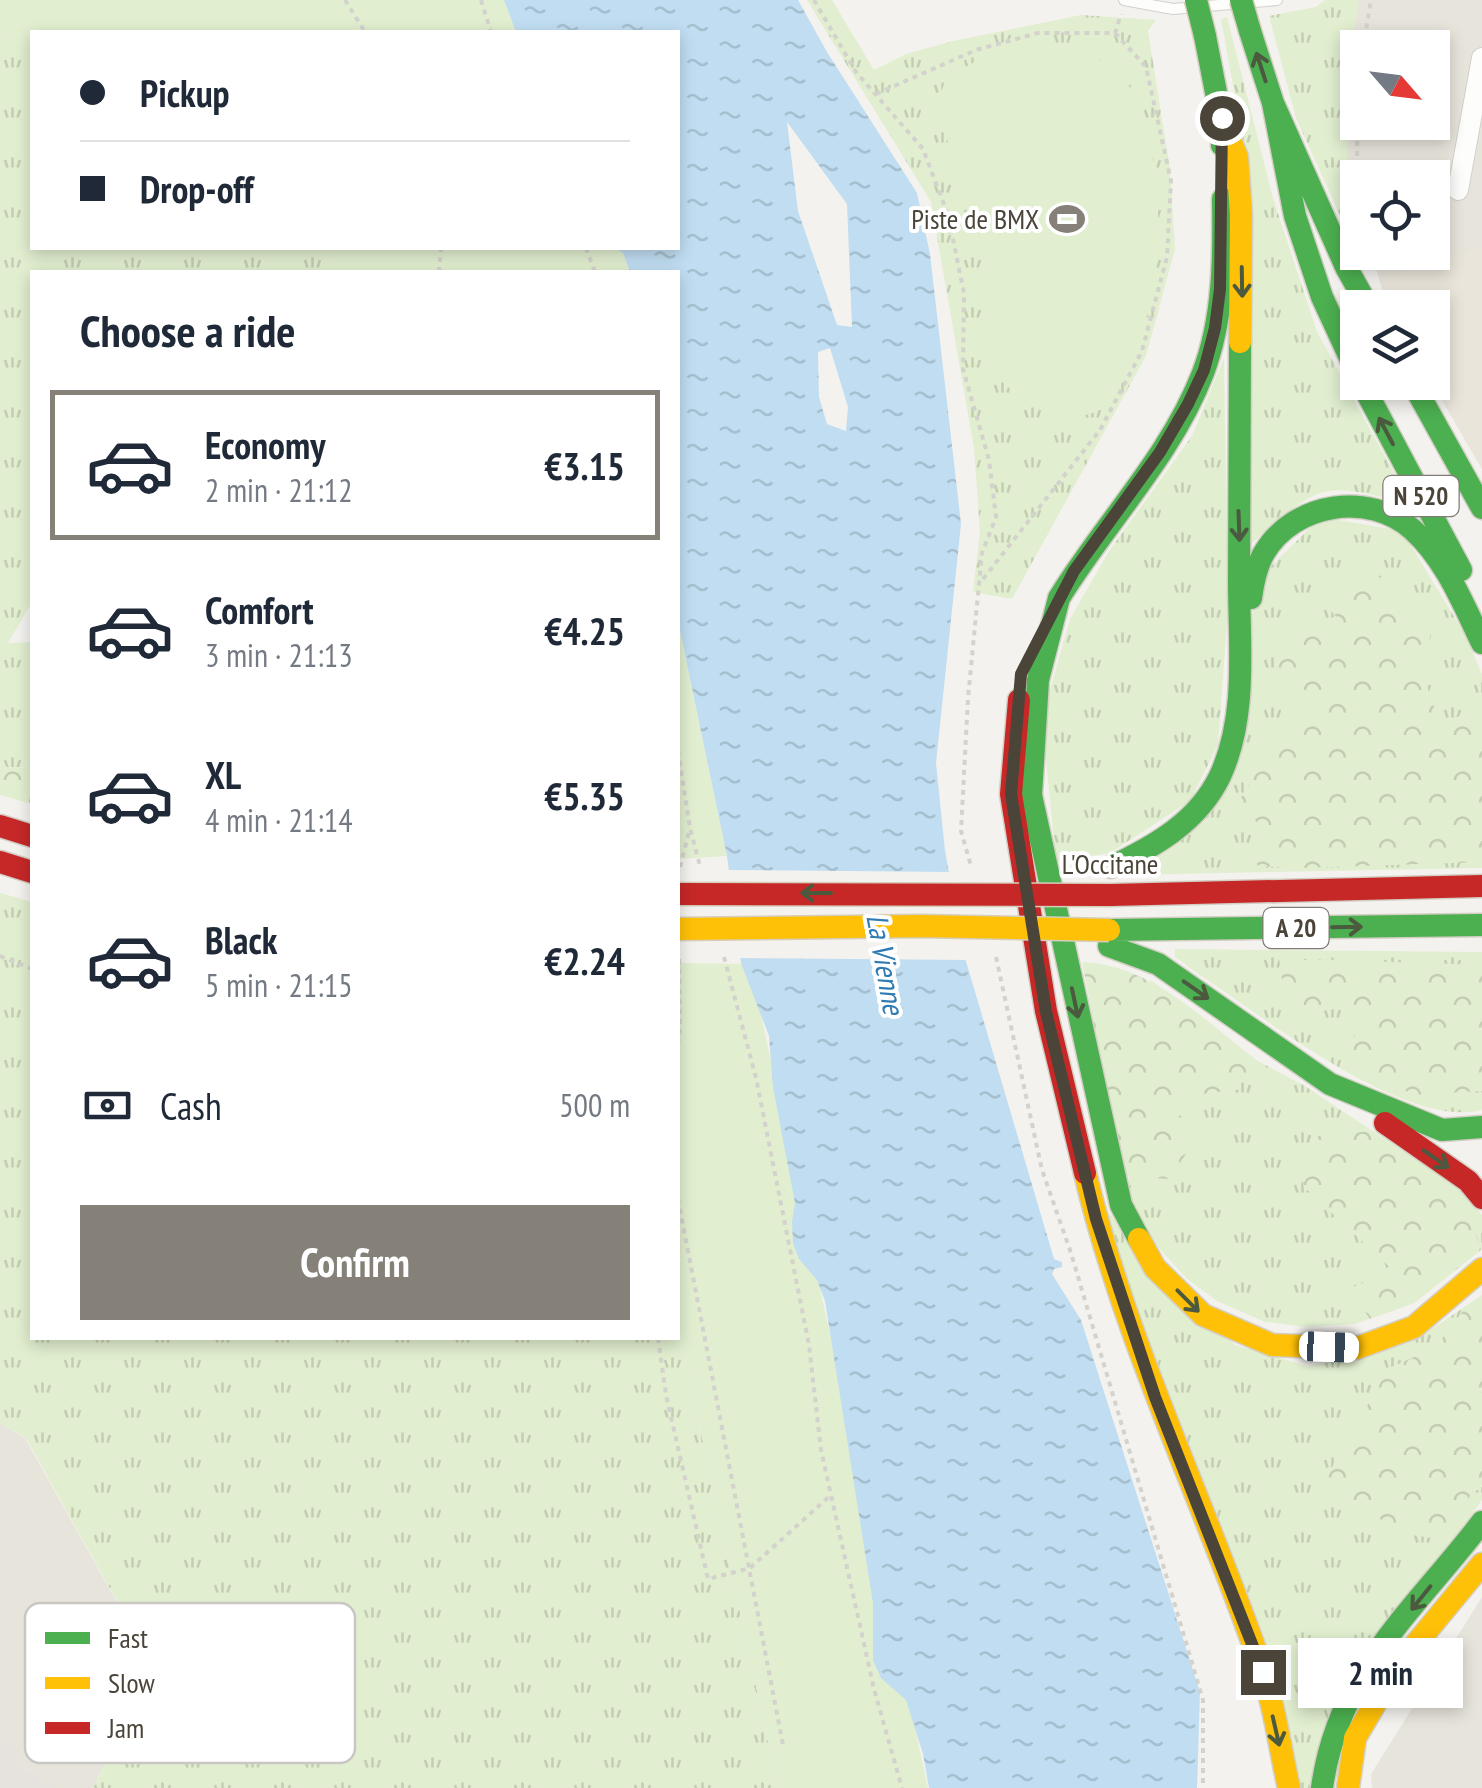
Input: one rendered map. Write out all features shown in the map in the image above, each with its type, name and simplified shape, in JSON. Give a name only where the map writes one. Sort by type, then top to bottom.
[{"type":"main road","points":[[949,892],[1093,870],[1147,851],[1195,816],[1212,794],[1234,740],[1239,652],[1241,215],[1237,157],[1222,118],[1196,0]]},
{"type":"main road","points":[[1241,0],[1273,103],[1359,290]]},
{"type":"main road","points":[[1273,103],[1295,216],[1322,297],[1340,336]]},
{"type":"main road","points":[[1222,118],[1220,289],[1204,370],[1160,452],[1102,529],[1059,598],[1021,674],[1011,794],[1046,1012],[1096,1219],[1155,1397],[1263,1672],[1289,1788]]},
{"type":"main road","name":"N 520","points":[[1371,400],[1482,609]]},
{"type":"main road","points":[[1422,400],[1482,508]]},
{"type":"main road","points":[[1239,652],[1253,581],[1268,545],[1303,517],[1346,505],[1384,512],[1402,520],[1421,538],[1482,643]]},
{"type":"main road","points":[[1059,598],[1038,680],[1031,795],[1121,1204],[1154,1268],[1202,1315],[1272,1345],[1357,1348],[1414,1327],[1478,1272]]},
{"type":"main road","points":[[0,826],[30,835]]},
{"type":"main road","points":[[0,862],[30,871]]},
{"type":"main road","name":"L'Occitane","points":[[680,894],[1111,895],[1482,886]]},
{"type":"main road","name":"A 20","points":[[1109,938],[1482,924]]},
{"type":"main road","points":[[680,930],[921,926],[1109,938],[1158,964],[1468,1182],[1482,1198]]},
{"type":"main road","points":[[1330,1084],[1442,1130],[1482,1128]]},
{"type":"main road","points":[[1322,1788],[1322,1766],[1347,1697],[1379,1650],[1482,1522]]},
{"type":"main road","points":[[1348,1788],[1355,1738],[1396,1668],[1482,1564]]},
{"type":"street","points":[[1458,190],[1482,58]]},
{"type":"lane","points":[[1123,0],[1173,9],[1273,1]]},
{"type":"path","points":[[345,0],[365,30]]},
{"type":"path","points":[[481,0],[490,30]]},
{"type":"path","points":[[814,0],[856,72],[923,149],[948,215],[964,294],[962,368],[989,460],[996,517],[982,553],[980,593]]},
{"type":"path","points":[[1115,33],[1123,0]]},
{"type":"path","points":[[1367,30],[1371,0]]},
{"type":"path","points":[[876,94],[976,50],[1038,33],[1115,33],[1146,67],[1171,181],[1167,257],[1142,351],[1100,430],[981,581]]},
{"type":"path","points":[[680,765],[700,866]]},
{"type":"path","points":[[720,943],[756,1078],[809,1345],[822,1450],[874,1688],[902,1788]]},
{"type":"path","points":[[0,956],[30,967]]},
{"type":"path","points":[[680,1221],[783,1745]]},
{"type":"path","points":[[658,1340],[666,1395],[708,1579],[750,1568],[832,1494]]},
{"type":"shaded area","points":[[1348,0],[1482,0],[1482,469],[1442,400],[1450,400],[1450,290],[1383,290],[1376,270],[1450,270],[1450,160],[1342,160],[1332,126],[1340,63],[1340,140],[1450,140],[1450,30],[1344,30]]},
{"type":"shaded area","points":[[1482,248],[1482,469],[1442,400],[1450,400],[1450,290],[1386,290],[1384,277],[1408,270],[1450,270],[1450,257]]},
{"type":"shaded area","points":[[0,1423],[25,1438],[117,1603],[25,1603],[25,1763],[105,1763],[93,1788],[0,1788]]},
{"type":"shaded area","points":[[1482,1597],[1482,1788],[1372,1788],[1371,1774]]},
{"type":"shaded area","points":[[0,1740],[17,1749],[12,1763],[54,1788],[0,1788]]},
{"type":"green space","points":[[0,0],[504,0],[515,30],[30,30],[30,36],[0,40]]},
{"type":"green space","points":[[807,0],[832,0],[874,70],[906,54],[953,41],[1081,15],[1156,20],[1148,31],[1170,169],[1175,249],[1146,356],[1012,599],[973,592],[980,532],[974,448],[931,202]]},
{"type":"green space","points":[[1325,0],[1359,0],[1355,30],[1340,30],[1340,140],[1347,140],[1348,160],[1340,160],[1340,216],[1296,118],[1269,16],[1316,7]]},
{"type":"green space","points":[[1227,17],[1273,198],[1317,332],[1340,374],[1340,400],[1354,400],[1411,504],[1357,492],[1323,492],[1293,508],[1251,544],[1243,141],[1221,19]]},
{"type":"green space","points":[[30,36],[30,250],[322,250],[337,270],[30,270],[30,605],[8,643],[30,642],[30,768],[7,767],[0,762],[0,40]]},
{"type":"green space","name":"Piste de BMX","points":[[1025,44],[1078,51],[1114,69],[1137,100],[1153,158],[1158,224],[1149,310],[1116,396],[1105,407],[1084,415],[1061,415],[1020,399],[999,371],[990,334],[978,229],[941,117],[941,92],[954,75],[977,61]]},
{"type":"green space","points":[[322,250],[618,250],[623,253],[629,270],[337,270]]},
{"type":"green space","points":[[1224,358],[1228,608],[1218,745],[1190,801],[1110,853],[1056,861],[1042,718],[1070,619],[1109,551],[1192,436]]},
{"type":"green space","points":[[1321,517],[1402,531],[1463,631],[1482,674],[1482,868],[1121,875],[1205,821],[1261,576]]},
{"type":"green space","points":[[1392,575],[1389,604],[1431,624],[1426,682],[1439,723],[1478,710],[1482,723],[1482,862],[1258,866],[1252,854],[1267,830],[1236,806],[1273,746],[1294,732],[1300,697],[1280,681],[1275,662],[1300,626],[1336,650],[1346,627],[1329,609],[1339,590],[1353,580]]},
{"type":"green space","points":[[680,631],[727,856],[680,859]]},
{"type":"green space","points":[[0,762],[7,767],[30,768],[30,803],[0,795]]},
{"type":"green space","points":[[0,893],[30,901],[30,1340],[680,1340],[680,1335],[778,1788],[93,1788],[105,1763],[355,1763],[355,1603],[118,1603],[26,1438],[0,1423]]},
{"type":"green space","points":[[1175,949],[1482,952],[1482,1110],[1450,1112],[1375,1087],[1295,1040],[1197,973],[1175,957]]},
{"type":"green space","points":[[1279,958],[1482,965],[1482,1091],[1412,1095],[1350,1053],[1363,1005],[1287,1016]]},
{"type":"green space","points":[[1082,962],[1107,965],[1154,984],[1197,1012],[1256,1060],[1237,1090],[1156,1099],[1201,1130],[1170,1179],[1123,1176]]},
{"type":"green space","points":[[680,963],[750,964],[928,1788],[778,1788],[680,1335]]},
{"type":"green space","points":[[1151,980],[1256,1060],[1305,1086],[1461,1190],[1482,1215],[1482,1249],[1414,1303],[1355,1324],[1307,1327],[1265,1322],[1217,1301],[1187,1279],[1158,1247],[1127,1196]]},
{"type":"green space","points":[[1373,1131],[1461,1190],[1481,1250],[1414,1303],[1370,1319],[1349,1288],[1395,1272],[1303,1186],[1318,1136]]},
{"type":"green space","points":[[1103,1207],[1235,1345],[1307,1366],[1370,1356],[1423,1335],[1482,1295],[1482,1500],[1456,1537],[1311,1788],[1295,1788]]},
{"type":"green space","points":[[1477,1299],[1482,1302],[1482,1392],[1475,1398],[1482,1404],[1482,1487],[1470,1495],[1453,1541],[1411,1535],[1320,1488],[1389,1368],[1435,1348],[1466,1307]]},
{"type":"water","name":"La Vienne","points":[[504,0],[798,0],[917,193],[930,254],[961,524],[936,763],[945,851],[965,958],[1054,1259],[1062,1262],[1062,1267],[1052,1274],[1081,1320],[1200,1692],[1197,1788],[929,1788],[906,1700],[881,1678],[873,1660],[873,1603],[825,1301],[817,1280],[799,1259],[793,1243],[795,1203],[773,1087],[769,1036],[741,963],[727,856],[680,631],[680,270],[629,270],[623,253],[618,250],[680,250],[680,30],[515,30]],"holes":[[[787,122],[847,204],[852,327],[837,325],[798,211]],[[830,348],[848,407],[846,431],[827,424],[819,397],[818,352]]]},
{"type":"pier","points":[[724,870],[954,872],[971,960],[736,958]]},
{"type":"traffic: fast","points":[[1196,0],[1205,36]]},
{"type":"traffic: fast","points":[[1241,0],[1250,31]]},
{"type":"traffic: fast","points":[[1250,31],[1273,103],[1295,216],[1322,297],[1340,336]]},
{"type":"traffic: fast","points":[[1205,36],[1221,118],[1222,145]]},
{"type":"traffic: fast","points":[[1273,103],[1359,290]]},
{"type":"traffic: fast","points":[[1059,598],[1156,461],[1203,373],[1219,309],[1223,199]]},
{"type":"traffic: fast","points":[[1111,867],[1174,831],[1200,807],[1220,776],[1235,729],[1240,654],[1240,342]]},
{"type":"traffic: fast","points":[[1371,400],[1461,570]]},
{"type":"traffic: fast","points":[[1422,400],[1482,508]]},
{"type":"traffic: fast","points":[[1251,598],[1264,553],[1294,522],[1334,508],[1376,510],[1395,518],[1425,542],[1453,583],[1482,643]]},
{"type":"traffic: fast","points":[[1059,598],[1038,680],[1031,795],[1121,1205],[1139,1239]]},
{"type":"traffic: fast","points":[[1109,930],[1482,925]]},
{"type":"traffic: fast","points":[[1109,946],[1158,964],[1330,1084],[1442,1130],[1482,1127]]},
{"type":"traffic: fast","points":[[1322,1788],[1344,1710],[1362,1676],[1382,1644],[1482,1522]]},
{"type":"traffic: slow","points":[[1221,118],[1237,157],[1241,215],[1240,342]]},
{"type":"traffic: slow","points":[[680,929],[921,926],[1109,930]]},
{"type":"traffic: slow","points":[[1085,1173],[1144,1362],[1262,1669],[1289,1788]]},
{"type":"traffic: slow","points":[[1139,1239],[1155,1268],[1203,1315],[1272,1345],[1357,1348],[1414,1327],[1482,1269]]},
{"type":"traffic: slow","points":[[1348,1788],[1355,1738],[1396,1668],[1482,1564]]},
{"type":"traffic: jam","points":[[1019,700],[1011,794],[1046,1011],[1085,1173]]},
{"type":"traffic: jam","points":[[0,826],[30,835]]},
{"type":"traffic: jam","points":[[0,862],[30,871]]},
{"type":"traffic: jam","points":[[1111,895],[1482,886]]},
{"type":"traffic: jam","points":[[680,894],[1111,895]]},
{"type":"traffic: jam","points":[[1385,1123],[1468,1181],[1482,1198]]},
{"type":"place","name":"Piste de BMX","points":[[1067,219]]},
{"type":"route","points":[[1222,118],[1220,289],[1204,370],[1160,452],[1074,571],[1021,674],[1011,794],[1046,1012],[1096,1219],[1155,1397],[1263,1672]]}]
